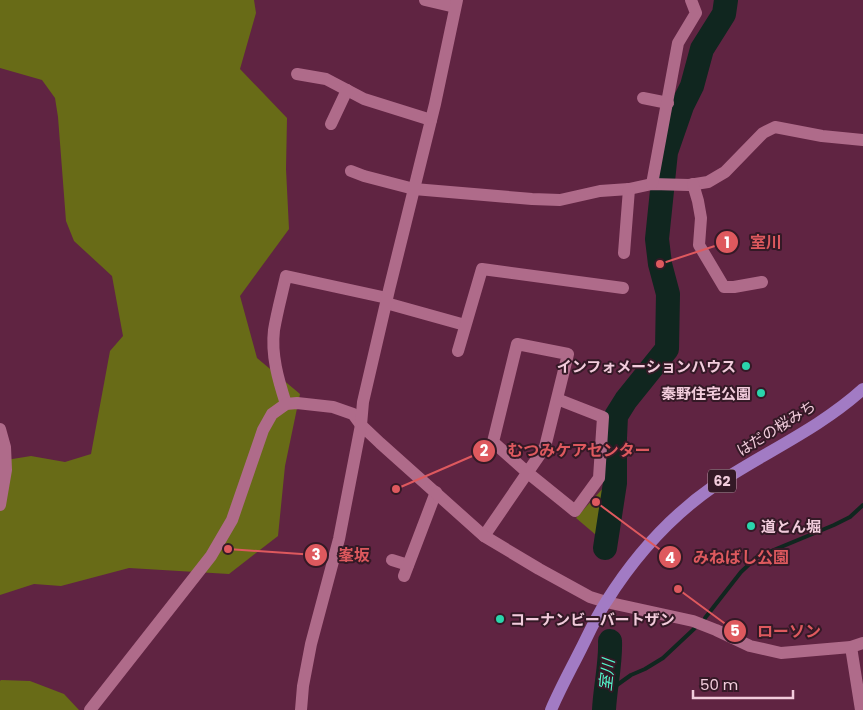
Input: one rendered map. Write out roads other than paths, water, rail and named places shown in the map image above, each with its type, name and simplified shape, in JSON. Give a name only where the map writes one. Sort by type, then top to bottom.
[{"type":"main road","name":"はだの桜みち","points":[[551,710],[606,602],[630,566],[660,533],[688,506],[714,486],[815,425],[863,389]]},
{"type":"street","points":[[301,710],[303,686],[311,644],[339,539],[361,426],[363,402],[431,120],[456,3],[425,0]]},
{"type":"street","points":[[654,184],[678,43],[696,14],[690,0]]},
{"type":"street","points":[[297,74],[326,79],[364,99],[431,120]]},
{"type":"street","points":[[331,124],[347,90]]},
{"type":"street","points":[[643,98],[668,103]]},
{"type":"street","points":[[351,171],[414,189],[560,200],[600,191],[654,184],[708,182],[725,172],[763,133],[776,128],[822,136],[863,140]]},
{"type":"street","points":[[693,184],[700,218],[699,245],[724,287],[762,282]]},
{"type":"street","points":[[624,253],[629,188]]},
{"type":"street","points":[[458,351],[482,269],[623,288]]},
{"type":"street","points":[[286,404],[276,373],[274,330],[286,276],[387,300],[465,325]]},
{"type":"street","points":[[484,536],[528,473],[545,447],[568,354],[516,344],[493,442],[528,473],[574,511],[599,478],[603,417],[557,400]]},
{"type":"street","points":[[90,710],[211,556],[232,520],[263,430],[272,414],[286,404],[297,402],[333,407],[353,414],[361,426],[484,536],[590,597],[693,621],[750,646],[781,653],[857,645],[862,710]]},
{"type":"street","points":[[0,429],[5,448],[6,470],[0,504]]},
{"type":"street","points":[[392,560],[406,571],[436,492]]},
{"type":"waterway","name":"室川","points":[[605,548],[615,483],[616,416],[626,400],[667,349],[668,294],[660,264],[657,239],[666,152],[682,106],[692,86],[702,49],[724,14],[726,0]]},
{"type":"waterway","points":[[705,618],[741,572],[757,557],[834,525],[850,517],[863,505]]},
{"type":"waterway","points":[[605,687],[617,685],[631,675],[663,658],[695,628]]},
{"type":"waterway","name":"室川","points":[[604,710],[610,641]]},
{"type":"place","name":"室川","points":[[660,264]]},
{"type":"place","name":"インフォメーションハウス","points":[[746,366]]},
{"type":"place","name":"秦野住宅公園","points":[[761,393]]},
{"type":"place","name":"むつみケアセンター","points":[[396,489]]},
{"type":"place","name":"みねばし公園","points":[[596,502]]},
{"type":"place","name":"道とん堀","points":[[751,526]]},
{"type":"place","name":"峯坂","points":[[228,549]]},
{"type":"place","name":"ローソン","points":[[678,589]]},
{"type":"place","name":"コーナンビーバートザン","points":[[500,619]]}]
